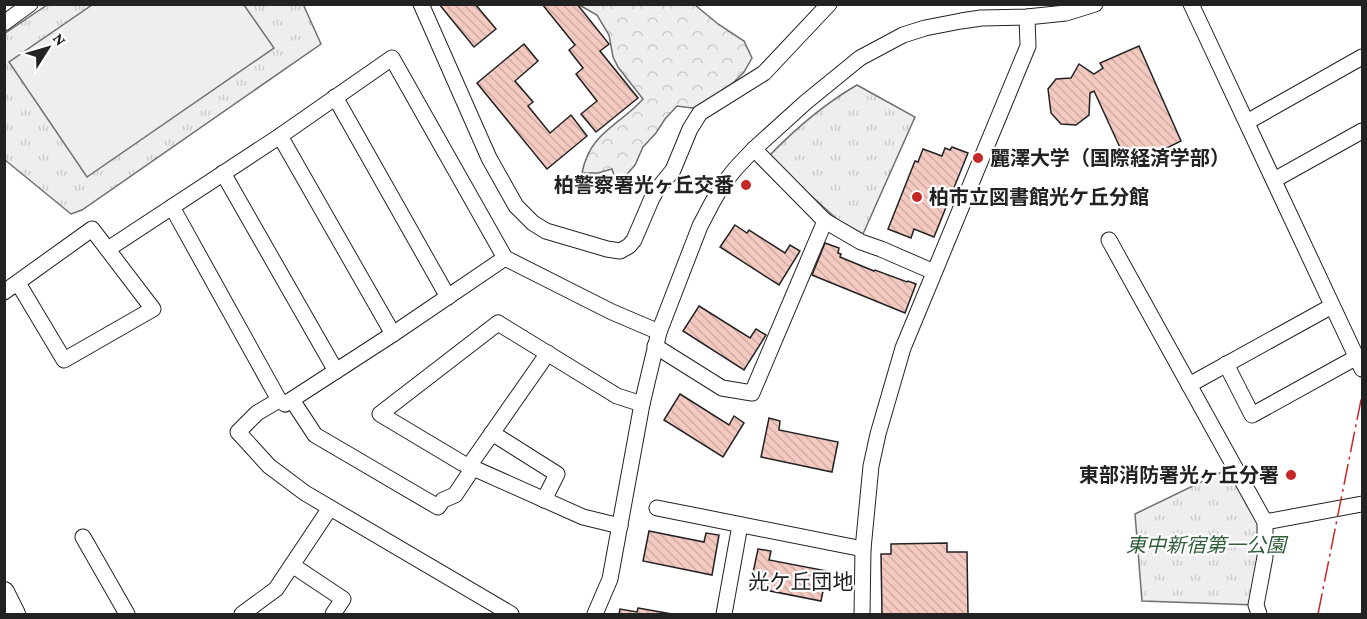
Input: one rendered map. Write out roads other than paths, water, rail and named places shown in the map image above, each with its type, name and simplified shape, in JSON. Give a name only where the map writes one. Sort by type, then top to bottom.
[{"type":"main road","points":[[4,592],[15,615]]},
{"type":"street","points":[[4,23],[30,4]]},
{"type":"street","points":[[421,4],[489,158],[516,206],[533,223],[546,231],[607,249],[620,250],[629,246],[634,240],[652,198],[673,170],[690,129],[700,113],[764,73],[829,4]]},
{"type":"street","points":[[595,615],[610,579],[642,404],[657,339],[690,251],[723,184],[754,149],[806,102],[860,58],[889,42],[925,28],[952,22],[1066,13],[1095,4]]},
{"type":"street","points":[[1191,4],[1360,363],[1252,415],[1226,364]]},
{"type":"street","points":[[862,615],[863,549],[871,466],[878,434],[903,348],[1029,46],[1027,17]]},
{"type":"street","points":[[1247,122],[1362,57]]},
{"type":"street","points":[[108,249],[280,136],[392,58],[505,258],[612,312],[657,339],[722,388],[752,393],[825,220]]},
{"type":"street","points":[[335,98],[448,297]]},
{"type":"street","points":[[1274,180],[1362,131]]},
{"type":"street","points":[[280,136],[393,334]]},
{"type":"street","points":[[754,149],[825,220],[861,242],[934,272]]},
{"type":"street","points":[[223,173],[336,371]]},
{"type":"street","points":[[172,207],[286,400],[315,435],[438,507],[443,500],[455,495],[492,433],[548,353]]},
{"type":"street","points":[[4,292],[92,229],[153,309],[64,360],[18,283]]},
{"type":"street","points":[[1109,240],[1265,522],[1265,557],[1256,605],[1259,615]]},
{"type":"street","points":[[505,258],[336,371],[286,400],[256,413],[238,432],[269,466],[305,493],[511,615]]},
{"type":"street","points":[[1189,385],[1332,306]]},
{"type":"street","points":[[620,526],[583,517],[471,467],[380,414],[498,323],[617,396],[642,404]]},
{"type":"street","points":[[492,433],[557,474],[544,500]]},
{"type":"street","points":[[1265,522],[1362,504]]},
{"type":"street","points":[[242,615],[276,589],[330,508]]},
{"type":"street","points":[[657,508],[863,549]]},
{"type":"street","points":[[724,615],[740,525]]},
{"type":"street","points":[[83,537],[127,615]]},
{"type":"street","points":[[292,565],[343,599],[333,615]]},
{"type":"place","name":"麗澤大学（国際経済学部）","points":[[978,158]]},
{"type":"place","name":"柏警察署光ヶ丘交番","points":[[746,185]]},
{"type":"place","name":"柏市立図書館光ケ丘分館","points":[[917,197]]},
{"type":"place","name":"東部消防署光ヶ丘分署","points":[[1291,475]]},
{"type":"district","name":"光ケ丘団地","points":[[801,582]]},
{"type":"park label","name":"東中新宿第一公園","points":[[1206,545]]}]
